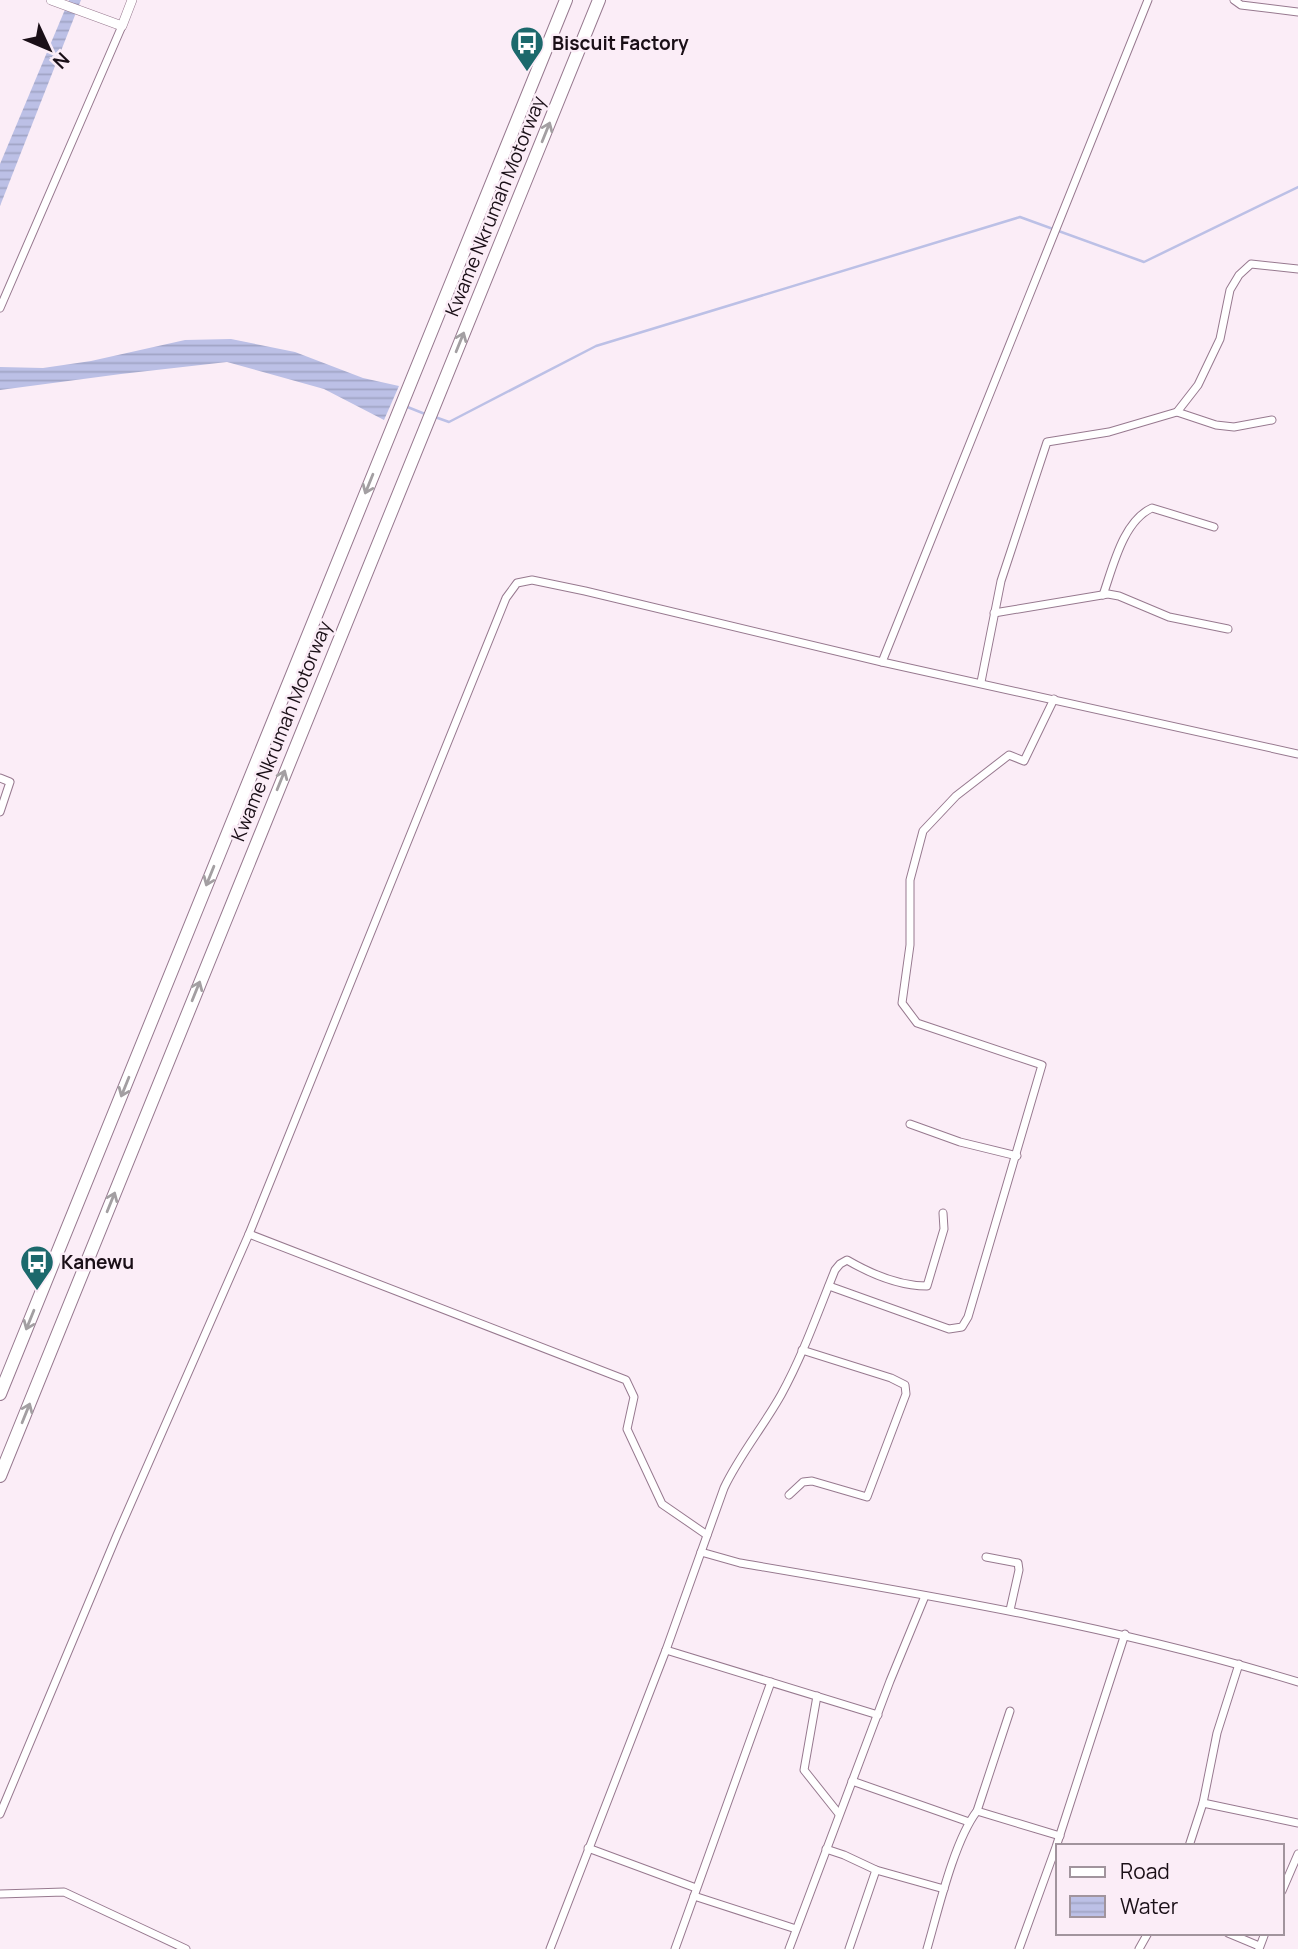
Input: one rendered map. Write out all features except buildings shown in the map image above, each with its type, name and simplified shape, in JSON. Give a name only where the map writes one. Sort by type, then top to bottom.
[{"type":"highway","name":"Kwame Nkrumah Motorway","points":[[0,1394],[566,0]]},
{"type":"highway","name":"Kwame Nkrumah Motorway","points":[[0,1476],[598,0]]},
{"type":"street","points":[[51,0],[122,26]]},
{"type":"street","points":[[0,308],[132,0]]},
{"type":"street","points":[[882,662],[1148,0]]},
{"type":"street","points":[[1234,0],[1241,5],[1298,12]]},
{"type":"street","points":[[981,682],[1001,580],[1047,443],[1109,432],[1177,412],[1198,386],[1220,339],[1230,290],[1238,275],[1251,264],[1298,269]]},
{"type":"street","points":[[1177,412],[1216,425],[1234,427],[1272,420]]},
{"type":"street","points":[[1103,595],[1125,538],[1148,509],[1156,509],[1214,527]]},
{"type":"street","points":[[0,1814],[117,1535],[249,1234],[506,598],[517,583],[532,580],[572,588],[882,662],[1298,754]]},
{"type":"street","points":[[994,613],[1103,595],[1119,596],[1169,617],[1228,629]]},
{"type":"street","points":[[829,1286],[949,1329],[962,1326],[968,1317],[1042,1065],[917,1023],[902,1003],[910,945],[910,880],[923,831],[956,796],[1009,755],[1024,761],[1054,699]]},
{"type":"street","points":[[0,778],[10,782],[0,812]]},
{"type":"street","points":[[910,1124],[960,1142],[1017,1156]]},
{"type":"street","points":[[550,1949],[732,1471],[781,1394],[835,1270],[847,1260],[860,1268],[909,1286],[926,1286],[944,1229],[943,1213]]},
{"type":"street","points":[[249,1234],[626,1380],[634,1397],[627,1429],[662,1504],[707,1535]]},
{"type":"street","points":[[789,1495],[803,1482],[812,1481],[867,1497],[906,1394],[905,1385],[891,1378],[802,1350]]},
{"type":"street","points":[[701,1552],[740,1563],[1010,1610],[1125,1634],[1298,1682]]},
{"type":"street","points":[[986,1557],[1018,1563],[1010,1610]]},
{"type":"street","points":[[789,1949],[925,1596]]},
{"type":"street","points":[[1058,1844],[1125,1634]]},
{"type":"street","points":[[666,1650],[878,1715]]},
{"type":"street","points":[[1190,1844],[1203,1803],[1217,1732],[1239,1664]]},
{"type":"street","points":[[675,1949],[771,1682]]},
{"type":"street","points":[[817,1696],[804,1770],[839,1814]]},
{"type":"street","points":[[927,1949],[944,1889],[969,1822],[977,1811],[1010,1711]]},
{"type":"street","points":[[852,1781],[969,1822]]},
{"type":"street","points":[[1203,1803],[1298,1823]]},
{"type":"street","points":[[977,1811],[1060,1836]]},
{"type":"street","points":[[588,1848],[695,1892],[796,1929]]},
{"type":"street","points":[[826,1849],[844,1854],[876,1870],[944,1889]]},
{"type":"street","points":[[1019,1949],[1056,1850]]},
{"type":"street","points":[[1284,1886],[1298,1854]]},
{"type":"street","points":[[849,1949],[876,1870]]},
{"type":"street","points":[[0,1894],[64,1892],[186,1949]]},
{"type":"street","points":[[1232,1935],[1259,1948]]},
{"type":"water","points":[[69,0],[81,0],[0,206],[0,164]]},
{"type":"water","points":[[231,339],[295,352],[363,378],[399,386],[384,420],[324,389],[227,362],[0,390],[0,367],[43,368],[91,361],[185,340]]},
{"type":"waterway","points":[[435,417],[449,422],[596,346],[1020,217],[1144,262],[1298,187]]},
{"type":"waterway","points":[[405,406],[425,414]]},
{"type":"place","name":"Biscuit Factory","points":[[527,73]]},
{"type":"place","name":"Kanewu","points":[[37,1292]]}]
